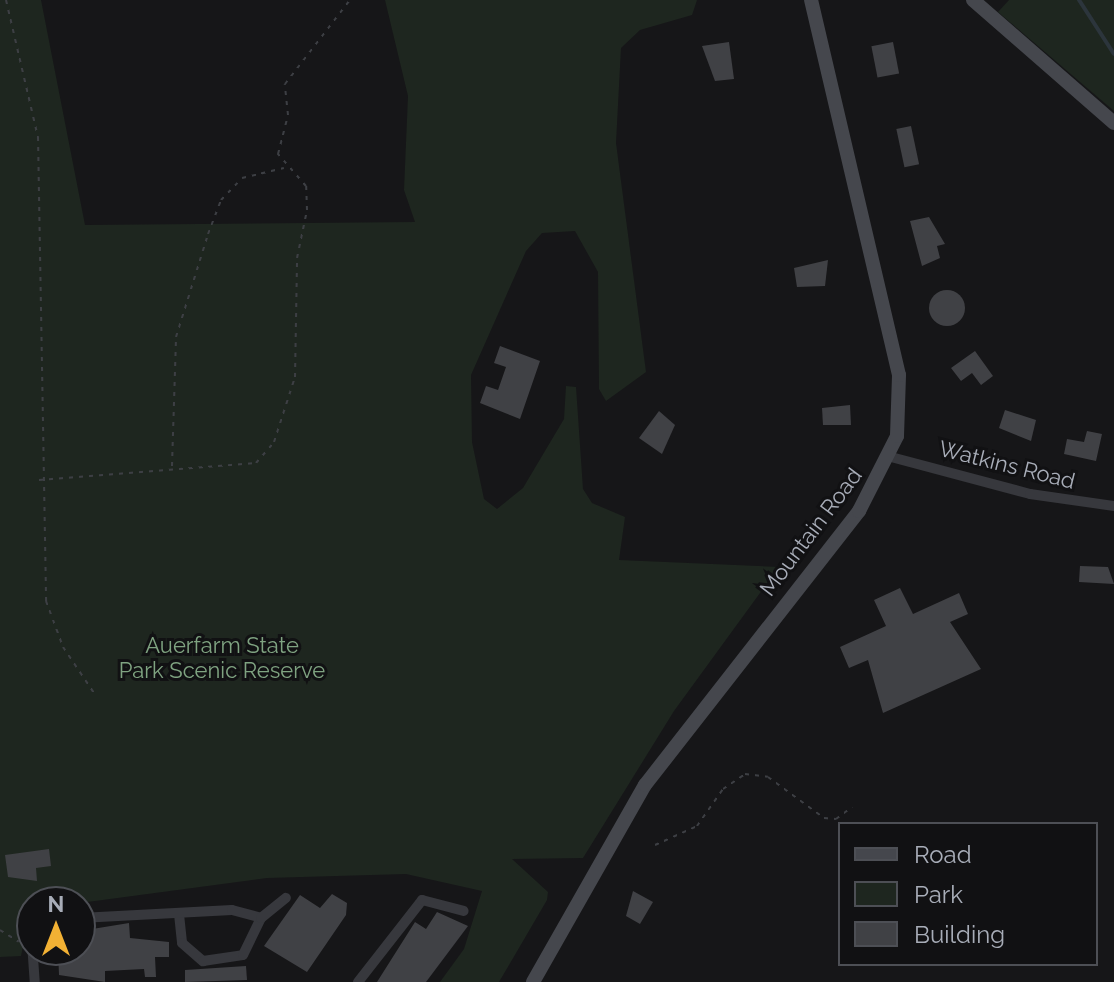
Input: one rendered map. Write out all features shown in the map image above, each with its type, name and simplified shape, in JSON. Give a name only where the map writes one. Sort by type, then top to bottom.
[{"type":"main road","name":"Mountain Road","points":[[533,982],[645,785],[859,511],[891,457],[901,412],[899,375],[811,0]]},
{"type":"main road","points":[[973,0],[1114,123]]},
{"type":"street","name":"Watkins Road","points":[[891,457],[1030,494],[1114,506]]},
{"type":"street","points":[[179,914],[182,943],[203,961],[243,955],[261,918],[286,898]]},
{"type":"street","points":[[358,982],[422,900],[464,911]]},
{"type":"street","points":[[96,917],[232,910],[261,918]]},
{"type":"path","points":[[6,0],[38,137],[39,480],[46,601],[63,647],[94,693]]},
{"type":"path","points":[[39,480],[256,463],[289,409],[297,258],[307,210],[306,186],[285,168],[278,154],[288,115],[285,84],[350,0]]},
{"type":"path","points":[[171,469],[178,451],[176,337],[208,234],[221,200],[242,178],[285,168]]},
{"type":"path","points":[[655,845],[697,826],[723,789],[745,774],[768,777],[824,818],[836,819],[852,807]]},
{"type":"green space","name":"Auerfarm State Park Scenic Reserve","points":[[0,0],[41,0],[85,225],[415,222],[404,190],[408,96],[385,0],[697,0],[692,15],[640,30],[621,48],[616,143],[646,372],[606,401],[599,389],[598,272],[575,231],[542,233],[526,251],[471,375],[472,442],[484,499],[497,509],[523,488],[564,419],[566,386],[576,387],[583,489],[592,503],[625,517],[619,560],[779,567],[674,711],[583,858],[512,859],[548,892],[547,900],[499,982],[440,982],[464,949],[482,891],[406,874],[267,878],[96,901],[96,886],[16,886],[16,956],[0,957]]},
{"type":"green space","points":[[1009,0],[1114,0],[1114,111],[998,12]]},
{"type":"building","points":[[729,42],[734,79],[715,81],[702,46]]},
{"type":"building","points":[[893,42],[899,73],[878,78],[871,46]]},
{"type":"building","points":[[911,126],[919,164],[904,167],[896,129]]},
{"type":"building","points":[[929,217],[945,244],[937,246],[940,258],[922,266],[910,221]]},
{"type":"building","points":[[828,260],[825,286],[797,287],[794,268]]},
{"type":"building","points":[[947,290],[960,295],[965,308],[960,321],[947,326],[934,321],[929,308],[934,295]]},
{"type":"building","points":[[500,346],[540,361],[520,419],[480,403],[486,386],[498,390],[506,367],[494,363]]},
{"type":"building","points":[[975,351],[993,376],[981,385],[972,373],[961,381],[951,368]]},
{"type":"building","points":[[850,405],[851,425],[823,425],[822,408]]},
{"type":"building","points":[[1005,410],[1036,420],[1031,441],[999,428]]},
{"type":"building","points":[[659,411],[675,425],[662,454],[639,438]]},
{"type":"building","points":[[1087,431],[1102,434],[1096,461],[1064,454],[1067,439],[1084,442]]},
{"type":"building","points":[[1080,566],[1108,567],[1114,584],[1079,582]]},
{"type":"building","points":[[900,588],[913,614],[959,593],[968,614],[950,622],[981,669],[883,713],[868,660],[849,668],[840,647],[886,626],[874,600]]},
{"type":"building","points":[[49,849],[51,866],[36,868],[37,881],[8,877],[5,855]]},
{"type":"building","points":[[633,891],[653,902],[640,924],[626,916]]},
{"type":"building","points":[[332,894],[347,903],[346,915],[307,972],[264,946],[300,895],[320,908]]},
{"type":"building","points":[[437,912],[468,926],[426,982],[377,982],[415,922],[426,929]]},
{"type":"building","points":[[129,923],[130,938],[169,942],[169,957],[155,957],[156,977],[145,977],[144,969],[105,971],[105,982],[59,975],[59,966],[96,966],[96,928]]},
{"type":"building","points":[[246,966],[247,980],[185,982],[185,970]]},
{"type":"waterway","points":[[1079,0],[1114,54]]}]
